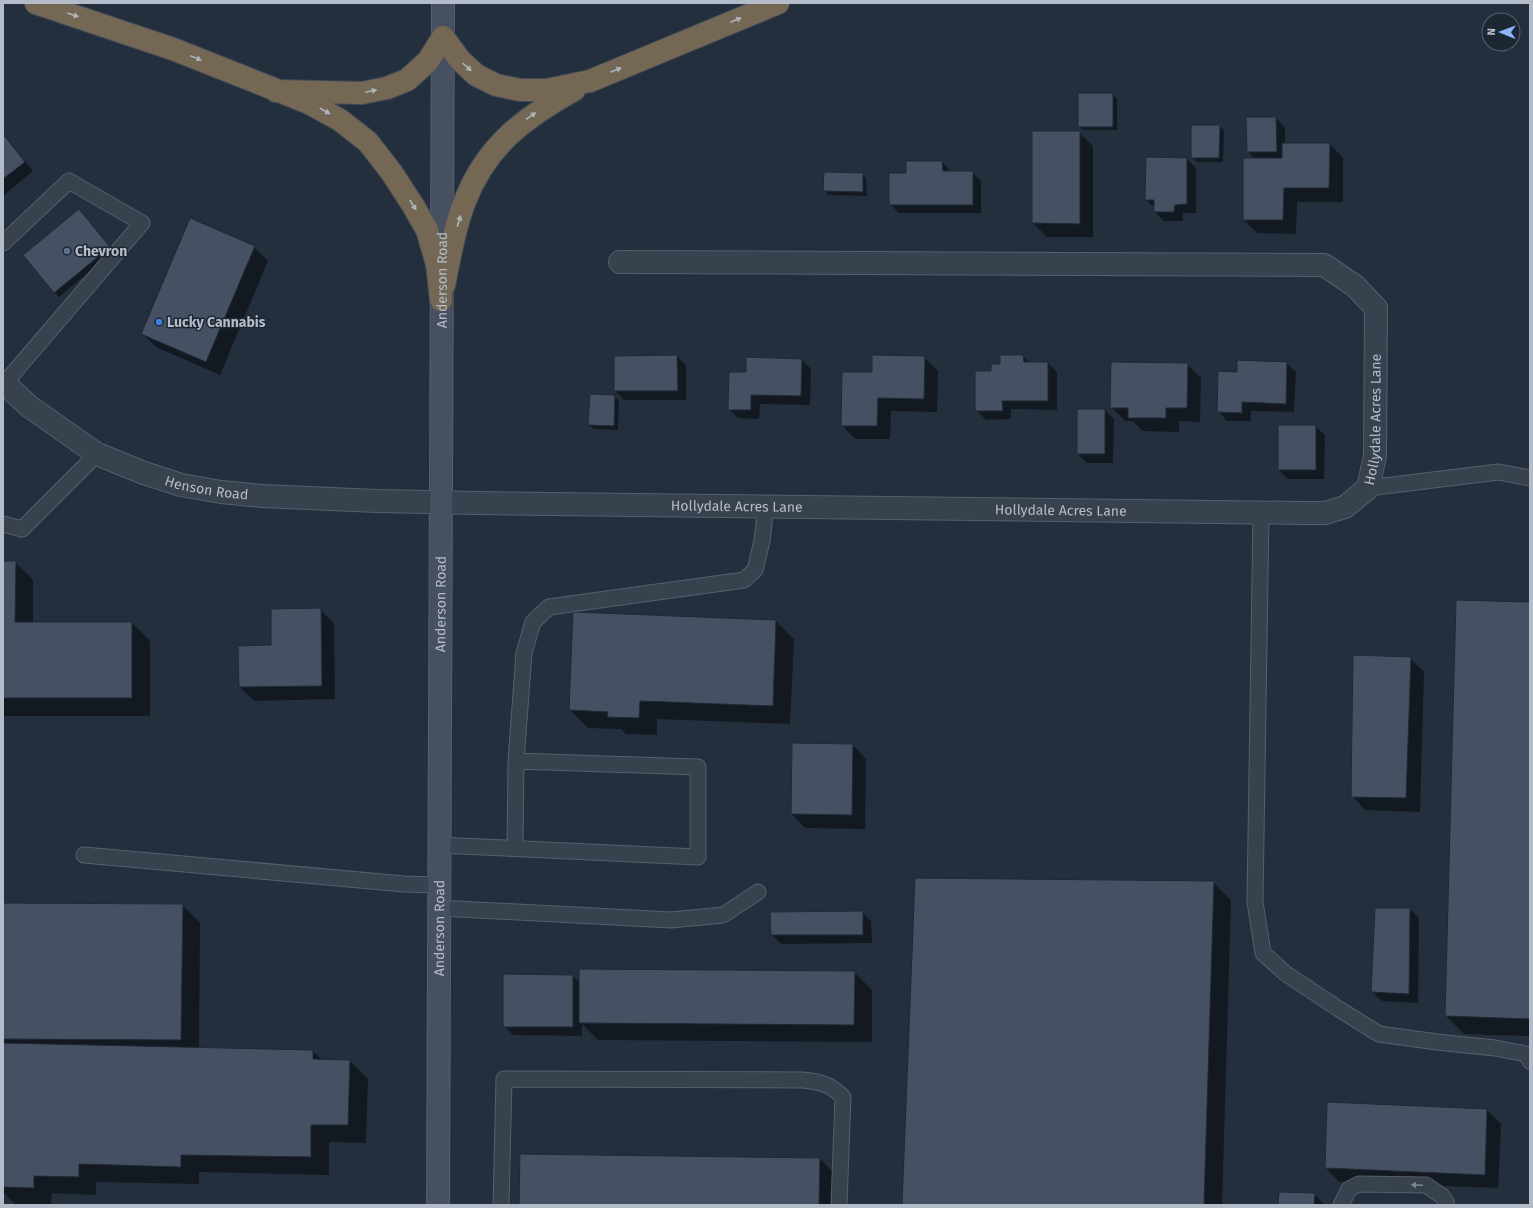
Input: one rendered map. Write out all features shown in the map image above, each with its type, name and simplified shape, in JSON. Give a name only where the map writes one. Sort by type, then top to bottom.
[{"type":"highway","points":[[36,3],[174,49],[309,103],[340,120],[368,142],[392,173],[427,230],[437,264],[441,300]]},
{"type":"highway","points":[[441,300],[455,231],[464,202],[477,176],[494,150],[525,120],[546,106],[590,81],[778,3]]},
{"type":"highway","points":[[276,91],[362,93],[387,88],[407,80],[428,61],[443,37],[460,60],[476,75],[496,85],[520,90],[546,90],[590,81]]},
{"type":"street","name":"Anderson Road","points":[[438,1205],[443,3]]},
{"type":"street","name":"Hollydale Acres Lane","points":[[440,502],[1325,513],[1345,507],[1368,488],[1375,456],[1376,308],[1355,286],[1324,265],[620,262]]},
{"type":"street","name":"Henson Road","points":[[4,383],[36,412],[96,454],[144,473],[181,484],[221,492],[262,496],[440,502]]},
{"type":"lane","points":[[3,243],[69,181],[142,223],[4,383]]},
{"type":"lane","points":[[3,524],[22,529],[96,454]]},
{"type":"lane","points":[[1368,488],[1498,472],[1530,478]]},
{"type":"lane","points":[[515,848],[516,761],[524,653],[533,622],[549,607],[744,580],[755,570],[762,541],[766,506]]},
{"type":"lane","points":[[1261,512],[1255,902],[1263,953],[1285,973],[1380,1034],[1495,1048],[1526,1054],[1530,1061]]},
{"type":"lane","points":[[439,845],[698,857],[698,767],[516,761]]},
{"type":"lane","points":[[84,855],[404,884],[439,885]]},
{"type":"lane","points":[[439,908],[671,920],[723,914],[758,892]]},
{"type":"lane","points":[[501,1205],[504,1079],[519,1079],[818,1081],[832,1087],[844,1097],[839,1205]]},
{"type":"lane","points":[[1341,1205],[1349,1188],[1359,1184],[1426,1185],[1442,1196],[1447,1205]]},
{"type":"building","points":[[1078,93],[1113,93],[1113,127],[1078,127]]},
{"type":"building","points":[[1246,117],[1276,117],[1277,152],[1247,152]]},
{"type":"building","points":[[1191,125],[1220,125],[1219,158],[1191,158]]},
{"type":"building","points":[[1032,131],[1080,131],[1080,224],[1032,223]]},
{"type":"building","points":[[3,134],[25,162],[3,179]]},
{"type":"building","points":[[1282,143],[1330,143],[1329,188],[1284,188],[1283,220],[1243,220],[1243,158],[1282,158]]},
{"type":"building","points":[[1146,157],[1187,158],[1187,204],[1175,205],[1174,212],[1154,212],[1154,200],[1145,200]]},
{"type":"building","points":[[906,161],[942,161],[943,171],[973,171],[973,205],[889,205],[889,173],[906,173]]},
{"type":"building","points":[[824,172],[863,173],[863,192],[823,191]]},
{"type":"building","name":"Chevron","points":[[79,209],[110,247],[54,293],[23,255]]},
{"type":"building","points":[[190,218],[255,246],[206,362],[141,334]]},
{"type":"building","points":[[677,355],[678,391],[614,391],[614,356]]},
{"type":"building","points":[[872,355],[925,356],[924,399],[878,398],[877,426],[841,426],[842,372],[872,372]]},
{"type":"building","points":[[1000,355],[1023,355],[1024,362],[1048,362],[1048,401],[1002,401],[1003,411],[975,411],[975,371],[991,371],[991,364],[1000,364]]},
{"type":"building","points":[[746,357],[802,359],[801,396],[751,395],[751,410],[728,410],[729,372],[746,372]]},
{"type":"building","points":[[1237,360],[1287,362],[1286,404],[1242,402],[1242,413],[1217,412],[1218,371],[1237,372]]},
{"type":"building","points":[[1111,362],[1188,363],[1187,408],[1166,408],[1166,418],[1128,418],[1128,408],[1110,408]]},
{"type":"building","points":[[590,394],[615,395],[614,426],[588,425]]},
{"type":"building","points":[[1077,409],[1105,409],[1105,454],[1077,454]]},
{"type":"building","points":[[1278,425],[1316,425],[1316,470],[1278,470]]},
{"type":"building","points":[[3,561],[16,561],[15,622],[132,622],[132,698],[3,698]]},
{"type":"building","points":[[1456,600],[1530,602],[1530,1019],[1445,1016]]},
{"type":"building","points":[[321,608],[322,686],[239,687],[238,646],[271,645],[271,609]]},
{"type":"building","points":[[573,612],[776,620],[773,706],[640,701],[639,718],[607,717],[608,712],[569,710]]},
{"type":"building","points":[[1353,655],[1411,657],[1406,798],[1351,797]]},
{"type":"building","points":[[792,743],[853,744],[852,815],[791,814]]},
{"type":"building","points":[[915,878],[1214,881],[1204,1205],[902,1205]]},
{"type":"building","points":[[3,903],[183,904],[181,1040],[3,1039]]},
{"type":"building","points":[[1375,908],[1410,908],[1409,994],[1371,992]]},
{"type":"building","points":[[863,911],[863,935],[771,935],[770,912]]},
{"type":"building","points":[[579,969],[855,971],[854,1025],[579,1023]]},
{"type":"building","points":[[503,974],[573,975],[573,1027],[503,1027]]},
{"type":"building","points":[[3,1043],[313,1050],[313,1059],[350,1060],[348,1125],[311,1125],[311,1157],[181,1155],[181,1167],[79,1164],[79,1177],[34,1176],[34,1188],[3,1187]]},
{"type":"building","points":[[1327,1102],[1487,1109],[1485,1175],[1325,1168]]},
{"type":"building","points":[[520,1154],[820,1158],[819,1205],[519,1205]]},
{"type":"building","points":[[1279,1192],[1315,1193],[1314,1205],[1278,1205]]},
{"type":"place","name":"Chevron","points":[[67,251]]},
{"type":"place","name":"Lucky Cannabis","points":[[159,322]]}]
